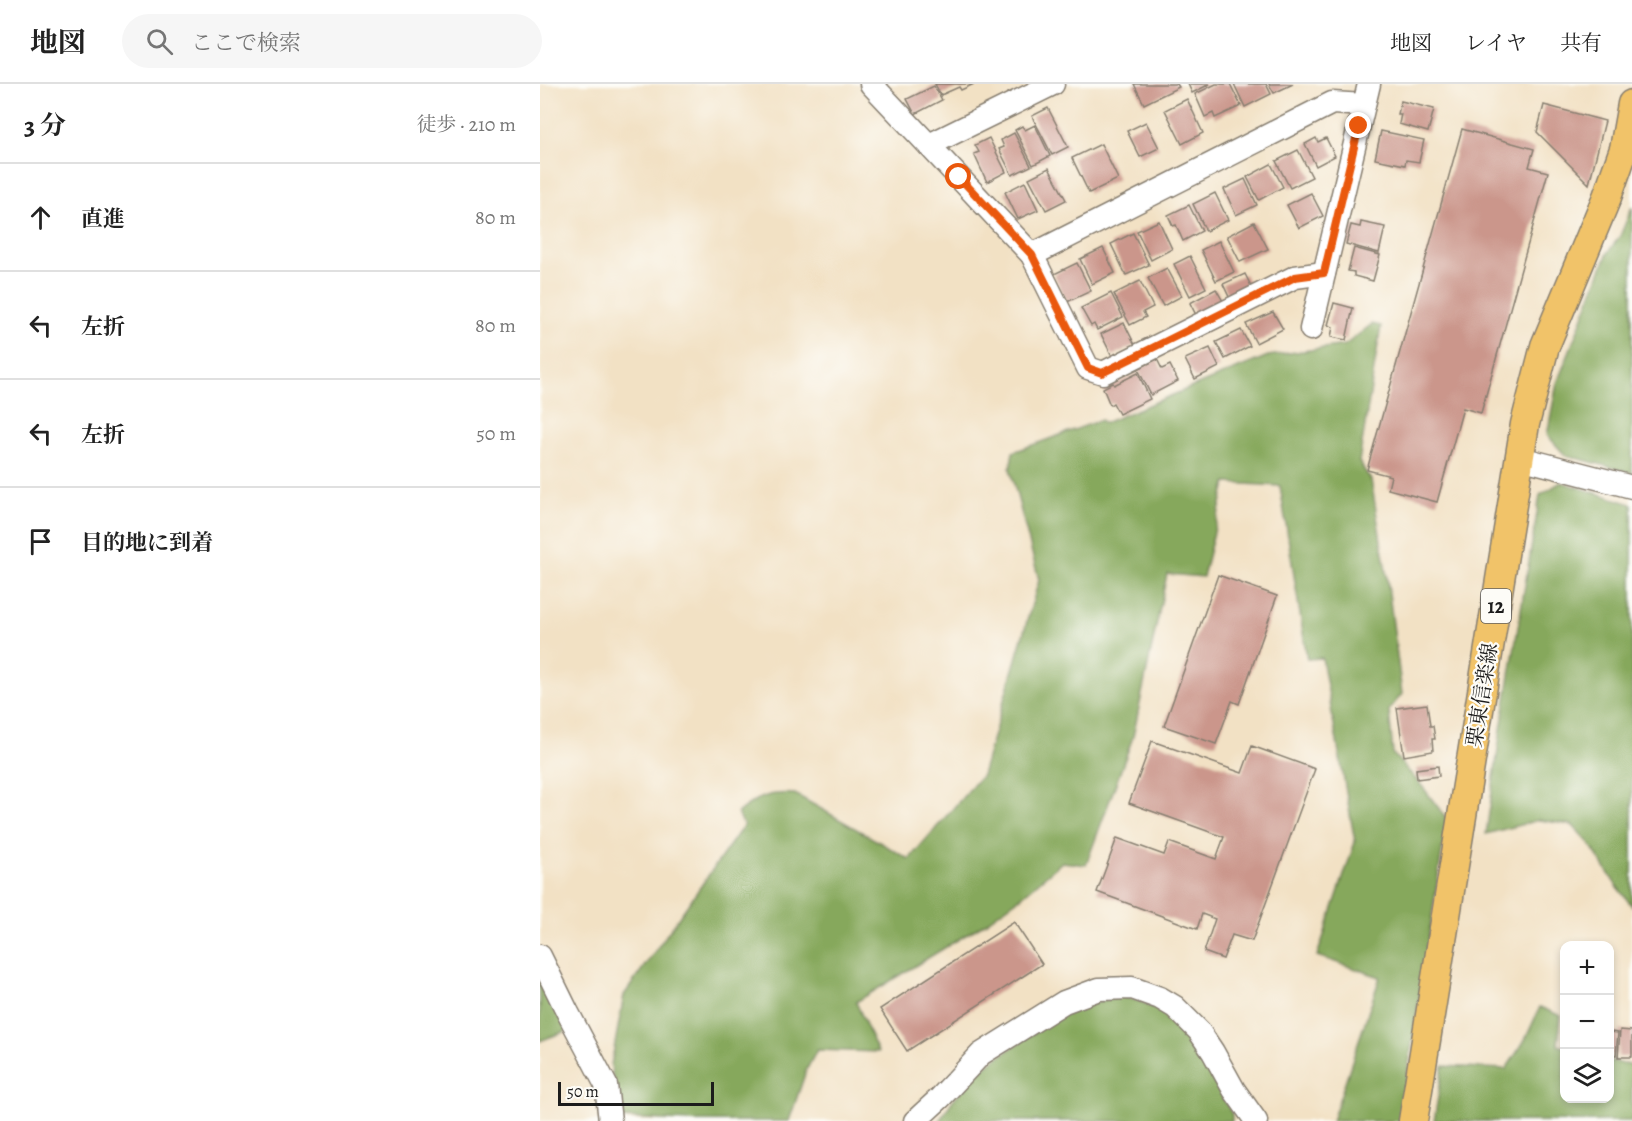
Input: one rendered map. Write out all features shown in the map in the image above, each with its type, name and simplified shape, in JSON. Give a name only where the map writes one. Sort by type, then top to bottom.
[{"type":"main road","name":"栗東信楽線","points":[[1413,1121],[1525,424],[1545,346],[1607,197],[1624,148],[1632,104]]},
{"type":"lane","points":[[871,84],[1032,255],[1088,368],[1102,373],[1295,277],[1324,273]]},
{"type":"lane","points":[[929,145],[1053,84]]},
{"type":"lane","points":[[1032,255],[1332,103],[1366,94],[1311,329]]},
{"type":"lane","points":[[1520,458],[1632,487]]},
{"type":"lane","points":[[540,956],[606,1084],[610,1121]]},
{"type":"lane","points":[[918,1120],[981,1054],[1064,1002],[1099,989],[1132,988],[1160,998],[1175,1007],[1199,1031],[1234,1090],[1256,1121]]},
{"type":"green space","points":[[1632,207],[1632,473],[1565,455],[1547,435],[1557,383],[1608,252],[1620,236]]},
{"type":"green space","points":[[1372,324],[1381,326],[1359,462],[1371,480],[1387,577],[1402,694],[1389,710],[1393,754],[1422,786],[1447,819],[1400,1121],[1332,1121],[1380,977],[1317,956],[1355,842],[1322,658],[1307,659],[1280,486],[1226,483],[1203,577],[1167,574],[1133,737],[1086,865],[1062,862],[1021,897],[982,925],[856,1002],[878,1052],[817,1050],[806,1071],[789,1121],[618,1118],[611,1065],[624,995],[744,825],[737,813],[764,797],[795,794],[909,859],[982,775],[1039,580],[1010,469],[1013,452],[1101,420],[1104,423],[1268,356],[1345,345]]},
{"type":"green space","points":[[1561,482],[1632,504],[1632,906],[1589,843],[1572,825],[1539,820],[1486,834],[1540,495]]},
{"type":"green space","points":[[540,975],[569,1030],[540,1041]]},
{"type":"green space","points":[[1120,996],[1140,1001],[1163,1012],[1184,1029],[1232,1114],[1232,1121],[939,1121],[953,1100],[976,1074],[994,1060],[1069,1009]]},
{"type":"green space","points":[[1540,1007],[1560,1016],[1558,1045],[1560,1046],[1560,1103],[1614,1103],[1614,1061],[1632,1064],[1632,1121],[1434,1121],[1443,1066],[1506,1069],[1525,1040]]},
{"type":"building","points":[[935,84],[974,84],[961,90],[959,87],[941,95]]},
{"type":"building","points":[[1134,84],[1177,84],[1179,87],[1144,104]]},
{"type":"building","points":[[1188,84],[1210,84],[1192,93]]},
{"type":"building","points":[[1216,84],[1230,84],[1241,106],[1215,118],[1213,113],[1205,117],[1195,94]]},
{"type":"building","points":[[1234,84],[1266,84],[1271,94],[1245,107]]},
{"type":"building","points":[[1269,84],[1293,84],[1274,93]]},
{"type":"building","points":[[934,86],[942,100],[915,114],[907,99]]},
{"type":"building","points":[[1187,99],[1203,133],[1182,144],[1165,110]]},
{"type":"building","points":[[1401,101],[1434,109],[1428,132],[1399,124],[1401,114],[1398,114]]},
{"type":"building","points":[[1544,105],[1605,121],[1589,184],[1537,132]]},
{"type":"building","points":[[1048,108],[1068,147],[1052,155],[1032,116]]},
{"type":"building","points":[[1146,122],[1159,148],[1140,157],[1127,131]]},
{"type":"building","points":[[1035,125],[1050,156],[1033,165],[1015,130],[1022,126],[1025,130]]},
{"type":"building","points":[[1462,129],[1534,149],[1529,167],[1548,172],[1481,413],[1463,408],[1437,502],[1388,489],[1391,476],[1367,470]]},
{"type":"building","points":[[1381,131],[1424,140],[1419,162],[1406,160],[1405,165],[1375,159]]},
{"type":"building","points":[[1014,133],[1031,166],[1012,175],[999,149],[1004,147],[1001,140]]},
{"type":"building","points":[[989,138],[1006,172],[987,182],[974,154],[979,152],[975,145]]},
{"type":"building","points":[[1316,138],[1318,142],[1326,138],[1335,156],[1316,166],[1305,144]]},
{"type":"building","points":[[1101,144],[1118,179],[1089,193],[1072,158]]},
{"type":"building","points":[[1298,150],[1312,177],[1290,188],[1276,161]]},
{"type":"building","points":[[1271,164],[1283,187],[1259,200],[1247,177]]},
{"type":"building","points":[[1049,168],[1066,200],[1046,210],[1029,178]]},
{"type":"building","points":[[1245,179],[1257,205],[1236,215],[1224,189]]},
{"type":"building","points":[[1025,182],[1038,210],[1018,219],[1005,192]]},
{"type":"building","points":[[1215,193],[1228,220],[1206,231],[1193,204]]},
{"type":"building","points":[[1311,193],[1323,216],[1299,228],[1287,205]]},
{"type":"building","points":[[1189,205],[1202,231],[1183,241],[1176,225],[1173,226],[1168,215]]},
{"type":"building","points":[[1159,221],[1172,249],[1151,260],[1137,231]]},
{"type":"building","points":[[1254,222],[1268,249],[1240,262],[1227,236]]},
{"type":"building","points":[[1361,222],[1385,227],[1379,253],[1346,244],[1351,225],[1360,227]]},
{"type":"building","points":[[1133,233],[1149,265],[1126,275],[1111,244]]},
{"type":"building","points":[[1219,241],[1234,272],[1216,281],[1201,250]]},
{"type":"building","points":[[1103,248],[1115,273],[1092,284],[1080,259]]},
{"type":"building","points":[[1354,248],[1380,255],[1373,281],[1354,276],[1354,272],[1348,271]]},
{"type":"building","points":[[1190,256],[1206,288],[1190,296],[1174,264]]},
{"type":"building","points":[[1077,263],[1091,291],[1067,302],[1054,274]]},
{"type":"building","points":[[1167,268],[1182,296],[1163,306],[1148,278]]},
{"type":"building","points":[[1245,274],[1253,290],[1231,301],[1223,284]]},
{"type":"building","points":[[1140,281],[1153,307],[1143,312],[1146,317],[1130,325],[1114,294]]},
{"type":"building","points":[[1216,289],[1224,303],[1197,317],[1190,303]]},
{"type":"building","points":[[1111,293],[1123,317],[1097,330],[1094,324],[1091,326],[1081,308]]},
{"type":"building","points":[[1334,303],[1353,308],[1346,340],[1331,337],[1333,327],[1328,325]]},
{"type":"building","points":[[1273,312],[1283,329],[1256,343],[1246,324]]},
{"type":"building","points":[[1124,323],[1135,345],[1112,356],[1101,334]]},
{"type":"building","points":[[1241,330],[1250,346],[1225,359],[1216,342]]},
{"type":"building","points":[[1210,348],[1219,367],[1195,379],[1185,359]]},
{"type":"building","points":[[1157,359],[1162,369],[1170,365],[1178,381],[1151,395],[1138,369]]},
{"type":"building","points":[[1138,373],[1150,399],[1119,414],[1113,403],[1110,405],[1103,388]]},
{"type":"building","points":[[1218,575],[1277,596],[1239,704],[1232,701],[1216,744],[1164,726]]},
{"type":"building","points":[[1427,704],[1430,726],[1433,726],[1435,739],[1432,739],[1433,751],[1404,756],[1397,708]]},
{"type":"building","points":[[1152,741],[1242,773],[1252,746],[1315,769],[1252,941],[1232,935],[1223,959],[1204,952],[1215,919],[1202,914],[1197,929],[1097,892],[1117,838],[1164,855],[1169,842],[1216,859],[1224,837],[1129,803]]},
{"type":"building","points":[[1438,766],[1439,776],[1417,779],[1416,769]]},
{"type":"building","points":[[1014,922],[1042,964],[907,1051],[880,1009]]},
{"type":"building","points":[[1620,1030],[1632,1031],[1632,1057],[1618,1057]]},
{"type":"building","points":[[1614,1032],[1618,1033],[1616,1055],[1614,1055]]},
{"type":"route","points":[[959,177],[1032,255],[1088,368],[1102,373],[1295,277],[1324,273],[1359,126]]}]
